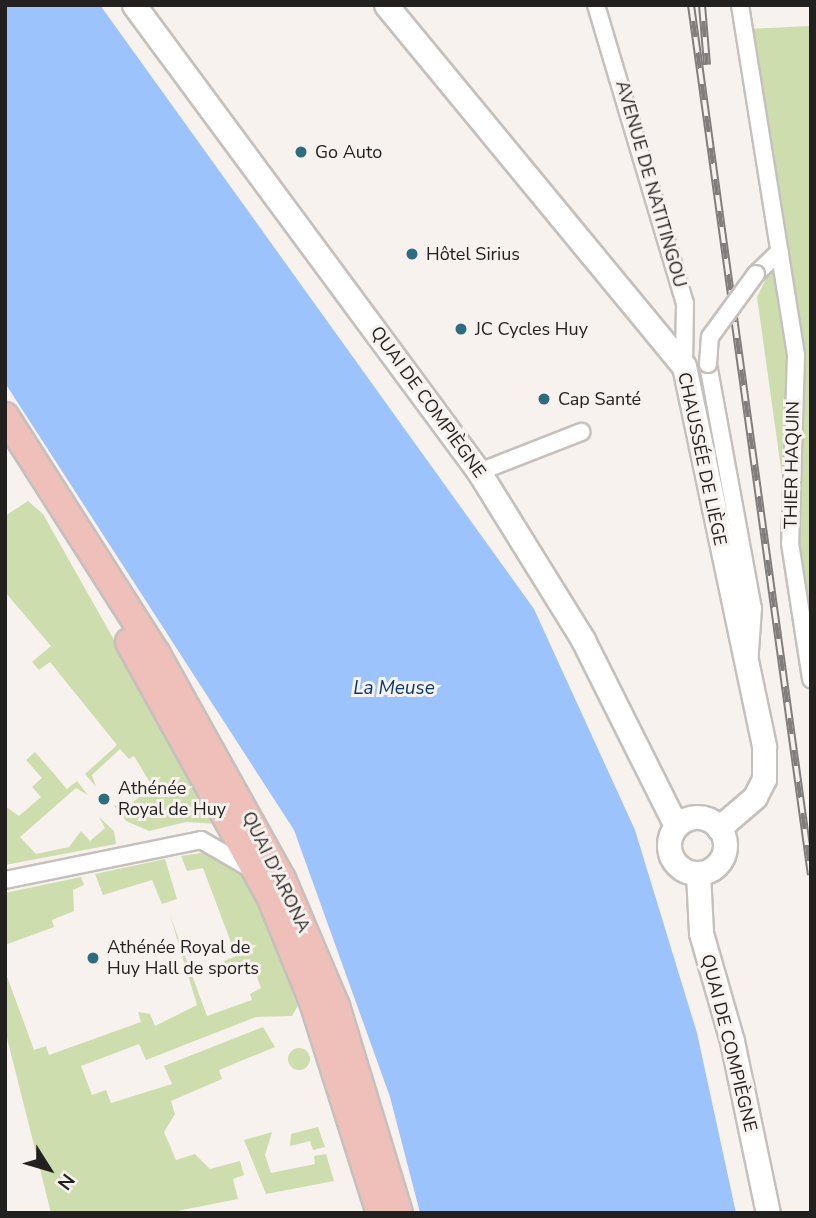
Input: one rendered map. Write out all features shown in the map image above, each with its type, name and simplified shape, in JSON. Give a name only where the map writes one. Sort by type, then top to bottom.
[{"type":"main road","name":"QUAI DE COMPIÈGNE","points":[[134,5],[479,472],[583,640],[676,826]]},
{"type":"main road","name":"CHAUSSÉE DE LIÈGE","points":[[386,5],[684,366],[748,671],[764,779],[746,809],[719,828]]},
{"type":"main road","name":"QUAI D'ARONA","points":[[5,415],[162,664],[282,879],[336,1006],[399,1213]]},
{"type":"main road","name":"QUAI D'ARONA","points":[[5,448],[128,641],[265,887],[313,1002],[380,1213]]},
{"type":"main road","points":[[698,817],[719,828],[725,851],[719,862],[698,873],[675,863],[669,851],[676,826],[698,817]]},
{"type":"main road","name":"QUAI DE COMPIÈGNE","points":[[698,873],[701,933],[732,1041],[768,1213]]},
{"type":"street","name":"AVENUE DE NATITINGOU","points":[[597,5],[685,303],[684,366]]},
{"type":"street","name":"THIER HAQUIN","points":[[740,5],[796,356],[790,543],[811,679]]},
{"type":"street","points":[[748,671],[753,608],[708,364],[710,337],[756,274],[780,251]]},
{"type":"street","points":[[479,472],[581,432]]},
{"type":"street","points":[[5,880],[201,840],[237,856],[265,887]]},
{"type":"green space","points":[[811,26],[811,601],[801,612],[757,297],[780,251],[746,29]]},
{"type":"green space","points":[[28,501],[43,514],[218,824],[186,822],[149,831],[126,821],[113,804],[123,811],[152,786],[134,756],[129,759],[120,749],[92,775],[96,787],[85,774],[117,745],[50,662],[39,670],[32,662],[51,646],[5,592],[5,516]]},
{"type":"green space","points":[[35,752],[67,789],[77,781],[88,795],[76,788],[20,837],[36,854],[69,847],[81,831],[90,841],[105,828],[99,817],[114,831],[116,844],[5,865],[5,806],[19,816],[41,797],[32,787],[42,778],[26,760]]},
{"type":"green space","points":[[208,852],[245,876],[300,1002],[292,1016],[256,1017],[146,1060],[139,1044],[81,1066],[92,1095],[106,1090],[111,1103],[172,1084],[164,1066],[263,1027],[275,1047],[219,1070],[222,1079],[171,1101],[175,1114],[164,1132],[176,1160],[195,1154],[210,1169],[240,1161],[244,1175],[233,1179],[238,1199],[167,1213],[51,1213],[5,1030],[5,971],[34,1050],[46,1046],[49,1055],[141,1022],[138,1012],[150,1014],[155,1026],[197,1005],[170,915],[207,1016],[252,1000],[250,994],[261,988],[253,965],[226,966],[224,961],[236,956],[203,868],[187,871],[181,856]]},
{"type":"green space","points":[[165,859],[177,899],[162,904],[152,880],[103,895],[95,874]]},
{"type":"green space","points":[[81,877],[84,885],[73,890],[74,911],[52,920],[54,927],[5,945],[5,893]]},
{"type":"green space","points":[[299,1048],[307,1051],[310,1059],[307,1067],[299,1070],[291,1067],[288,1059],[291,1051]]},
{"type":"green space","points":[[318,1127],[325,1147],[313,1150],[310,1141],[290,1146],[291,1134]]},
{"type":"green space","points":[[272,1132],[265,1155],[271,1173],[315,1164],[314,1156],[326,1154],[334,1181],[266,1194],[244,1140]]},
{"type":"water","name":"La Meuse","points":[[5,5],[100,5],[534,609],[635,830],[697,1033],[736,1213],[420,1213],[390,1097],[294,830],[5,383]]},
{"type":"railway","points":[[691,5],[811,875]]},
{"type":"railway","points":[[702,5],[707,65]]},
{"type":"place","name":"Go Auto","points":[[301,152]]},
{"type":"place","name":"Hôtel Sirius","points":[[412,254]]},
{"type":"place","name":"JC Cycles Huy","points":[[461,329]]},
{"type":"place","name":"Cap Santé","points":[[544,399]]},
{"type":"place","name":"Athénée Royal de Huy","points":[[104,799]]},
{"type":"place","name":"Athénée Royal de Huy Hall de sports","points":[[93,958]]}]
